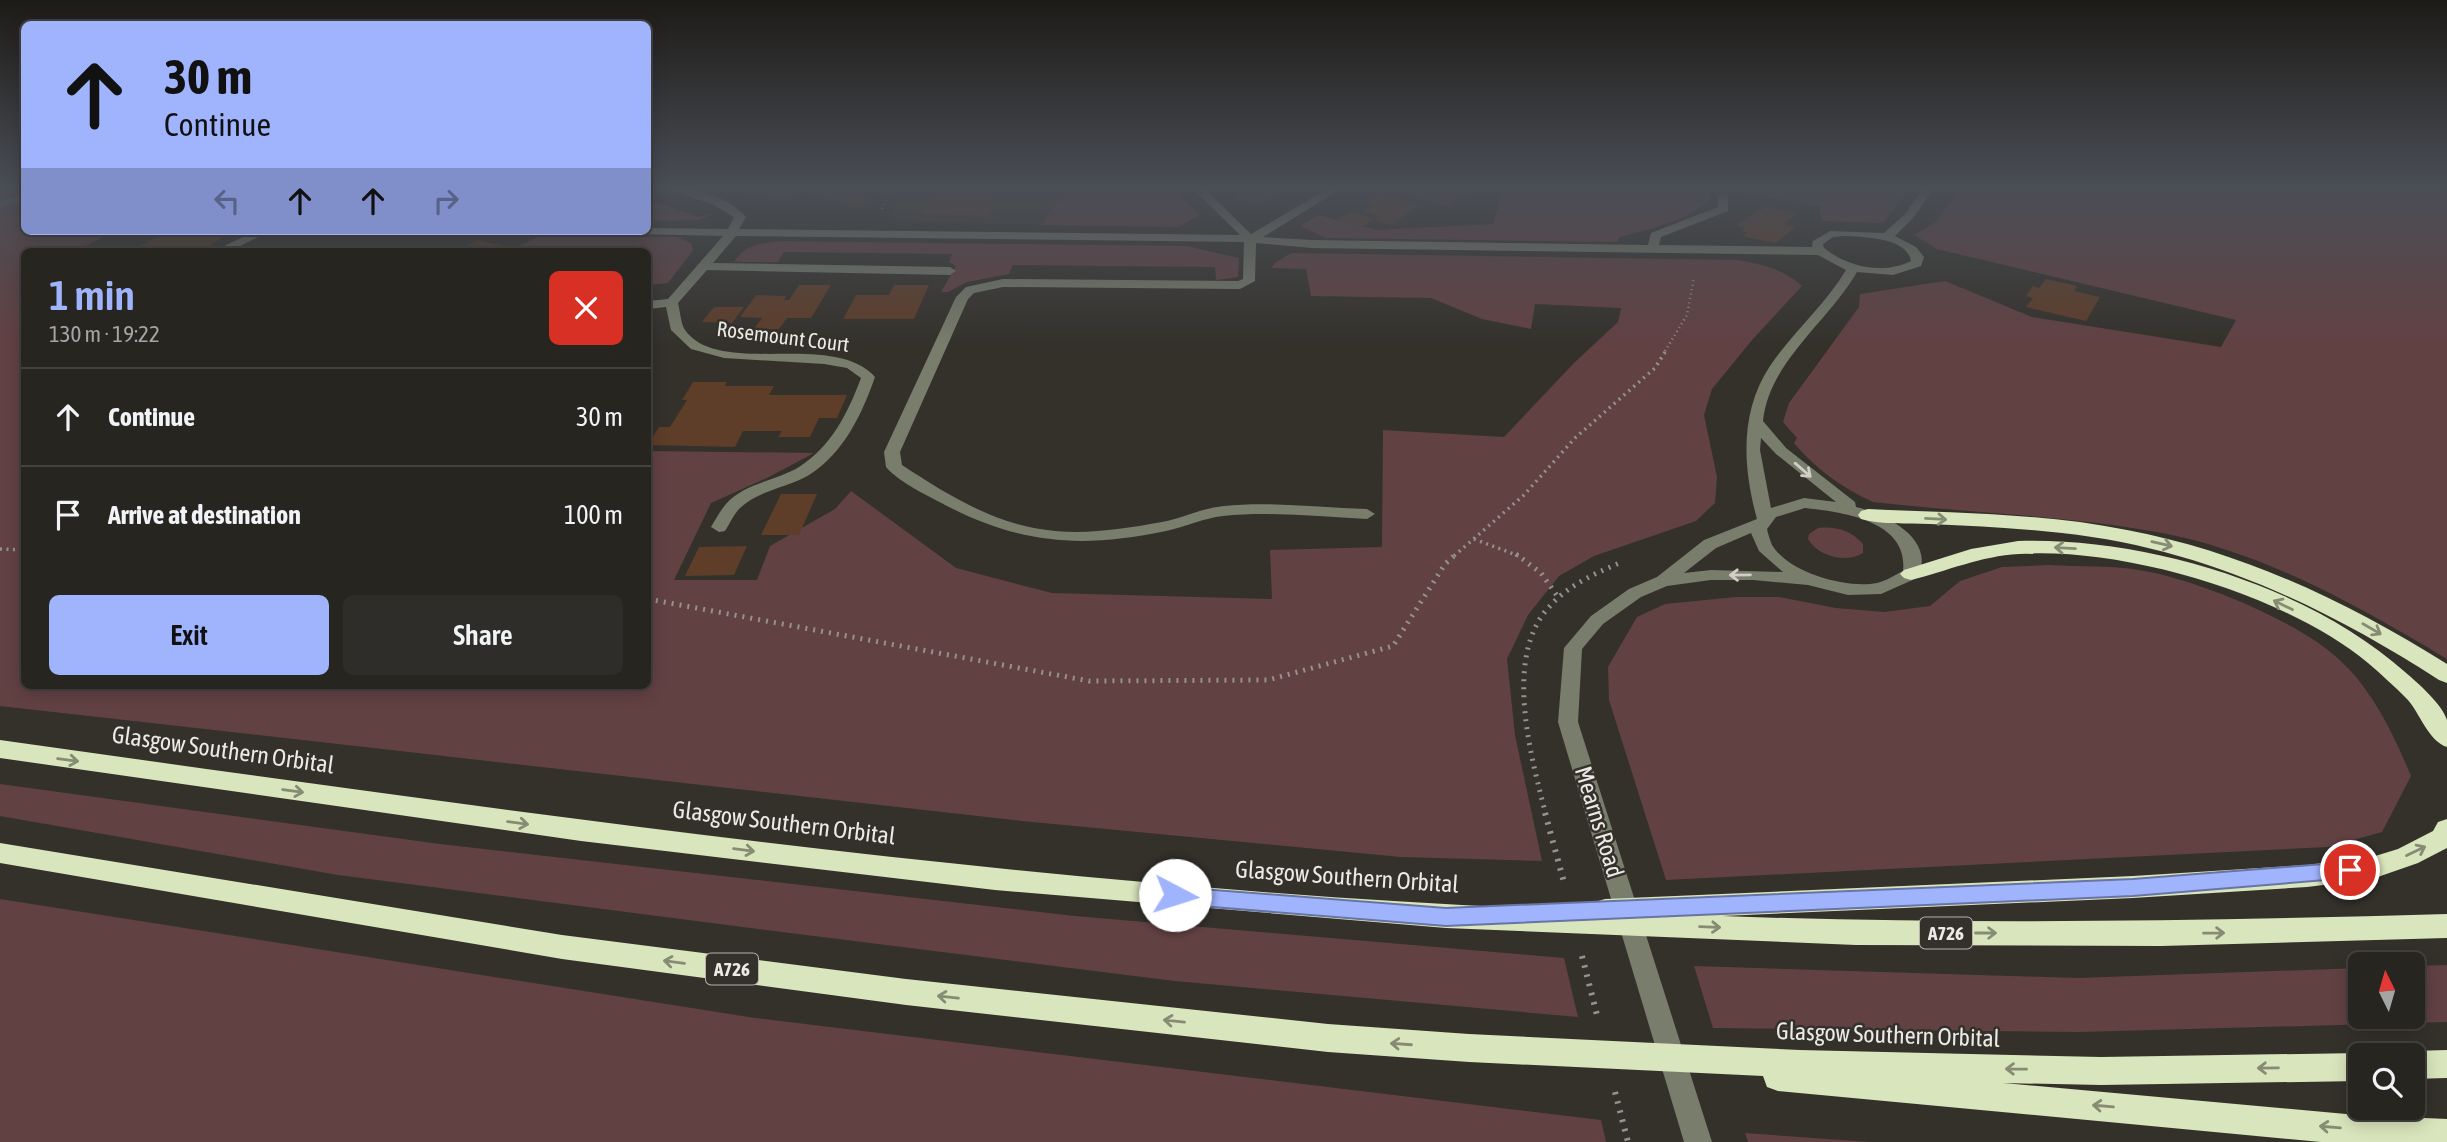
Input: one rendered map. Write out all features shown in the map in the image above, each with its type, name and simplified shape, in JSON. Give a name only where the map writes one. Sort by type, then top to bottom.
[{"type":"highway","points":[[1863,513],[2076,529],[2126,536],[2186,550],[2244,567],[2292,587],[2365,625],[2447,675]]},
{"type":"highway","points":[[1911,574],[1980,551],[2035,547],[2123,553],[2244,586],[2283,604],[2358,646],[2394,674],[2427,705],[2447,738]]},
{"type":"highway","name":"Glasgow Southern Orbital","points":[[0,750],[608,835],[1009,880],[1446,917],[1870,933],[2161,934],[2447,926]]},
{"type":"highway","points":[[1446,917],[2133,887],[2306,876],[2372,867],[2408,856],[2442,838],[2447,829]]},
{"type":"highway","name":"Glasgow Southern Orbital","points":[[0,853],[562,947],[920,994],[1328,1038],[1469,1048],[1938,1068],[2101,1071],[2348,1067]]},
{"type":"highway","points":[[1469,1048],[2357,1130],[2447,1134]]},
{"type":"highway","points":[[2425,1065],[2447,1064]]},
{"type":"street","points":[[227,248],[244,240]]},
{"type":"street","points":[[651,305],[672,303],[726,240]]},
{"type":"street","points":[[1250,240],[1251,273],[1249,281],[1240,285],[1003,283],[970,289],[962,297],[892,452],[894,467],[919,484],[1013,529],[1044,535],[1131,532],[1175,525],[1221,511],[1367,514]]},
{"type":"street","points":[[1266,240],[1312,244],[1819,251],[1835,261],[1854,267],[1898,271],[1917,263],[1918,257],[1914,251],[1891,240]]},
{"type":"street","points":[[1653,248],[1655,240]]},
{"type":"street","points":[[1819,251],[1817,243],[1821,240]]},
{"type":"street","points":[[705,266],[950,271]]},
{"type":"street","points":[[1755,422],[1807,473],[1863,513],[1895,531],[1912,550],[1915,562],[1911,574],[1888,587],[1869,590],[1839,588],[1808,580],[1783,568],[1766,553],[1758,538],[1761,519],[1752,450],[1755,422],[1757,405],[1776,367],[1841,289],[1854,267]]},
{"type":"street","name":"Rosemount Court","points":[[672,303],[671,316],[690,342],[713,352],[746,357],[842,362],[862,368],[868,377],[858,407],[824,457],[802,472],[755,492],[733,506],[719,527]]},
{"type":"street","name":"Mearns Road","points":[[1698,1142],[1568,722],[1573,648],[1597,620],[1635,593],[1663,581],[1710,544],[1761,519],[1774,509],[1804,503],[1863,513]]},
{"type":"street","name":"Mearns Road","points":[[1663,581],[1711,575],[1753,575],[1808,580]]},
{"type":"path","points":[[651,600],[1089,681],[1268,680],[1393,646],[1445,564],[1524,495],[1575,438],[1655,368],[1686,315],[1695,270],[1690,248]]},
{"type":"path","points":[[1474,540],[1513,550],[1545,574],[1558,597]]},
{"type":"path","points":[[0,549],[21,550]]},
{"type":"shaded area","points":[[0,240],[96,240],[82,248],[21,248],[21,280],[18,281],[21,283],[21,689],[651,689],[651,451],[814,453],[711,503],[674,580],[757,580],[770,546],[835,509],[851,491],[956,568],[1052,593],[1272,599],[1270,550],[1382,547],[1383,430],[1504,437],[1574,363],[1618,322],[1621,308],[1535,304],[1531,329],[1482,319],[1431,298],[1311,296],[1306,269],[1271,268],[1291,253],[1737,260],[1772,268],[1802,286],[1752,340],[1712,389],[1704,415],[1717,477],[1715,503],[1696,521],[1594,556],[1559,576],[1528,615],[1507,659],[1515,735],[1542,861],[1401,857],[1022,821],[0,706]]},
{"type":"shaded area","points":[[531,240],[685,240],[691,243],[693,250],[668,283],[651,285],[651,248],[514,248]]},
{"type":"shaded area","points":[[1493,240],[1618,240],[1617,242]]},
{"type":"shaded area","points":[[1923,240],[2447,240],[2447,659],[2308,582],[2234,552],[2196,541],[2122,526],[1873,502],[1851,491],[1820,469],[1794,443],[1797,438],[1783,422],[1789,403],[1859,307],[1860,294],[1945,281],[2032,317],[2221,347],[2236,320],[1937,249]]},
{"type":"shaded area","points":[[780,241],[1187,246],[1239,258],[1238,277],[1216,280],[1215,267],[1013,265],[1009,274],[967,282],[948,292],[941,292],[956,266],[949,262],[952,254],[784,252],[778,262],[734,262],[749,248]]},
{"type":"shaded area","points":[[1818,528],[1837,528],[1848,532],[1863,544],[1863,553],[1849,558],[1825,554],[1808,539],[1809,534]]},
{"type":"shaded area","points":[[2049,565],[2133,569],[2191,583],[2270,615],[2316,641],[2334,655],[2359,681],[2380,711],[2411,776],[2382,832],[2328,847],[1666,880],[1609,700],[1608,667],[1637,617],[1665,604],[1736,597],[1779,597],[1836,608],[1884,612],[1930,606],[1960,581],[2002,567]]},
{"type":"shaded area","points":[[0,784],[440,844],[1075,916],[1564,958],[1578,1017],[1175,981],[338,875],[0,816]]},
{"type":"shaded area","points":[[0,899],[755,1018],[1601,1120],[1606,1142],[0,1142]]},
{"type":"shaded area","points":[[2447,965],[2447,1022],[2426,1023],[2426,966]]},
{"type":"shaded area","points":[[1694,966],[2078,978],[2348,968],[2348,1025],[2080,1032],[1713,1028]]},
{"type":"shaded area","points":[[1745,1133],[1870,1142],[1748,1142]]},
{"type":"building","points":[[151,240],[217,240],[209,246],[140,246]]},
{"type":"building","points":[[477,240],[511,247],[509,248],[462,248]]},
{"type":"building","points":[[2046,279],[2077,286],[2074,291],[2100,297],[2086,321],[2026,307],[2033,298],[2026,296],[2033,286],[2039,288]]},
{"type":"building","points":[[799,285],[831,285],[811,318],[787,318],[779,329],[754,329],[762,318],[740,317],[756,295],[786,296],[784,300],[789,300]]},
{"type":"building","points":[[894,285],[929,285],[914,319],[843,319],[856,295],[889,295]]},
{"type":"building","points":[[714,307],[744,307],[732,323],[702,322]]},
{"type":"building","points":[[693,382],[727,382],[725,386],[774,386],[769,395],[847,395],[837,418],[819,418],[810,437],[778,437],[782,431],[743,431],[735,447],[651,445],[659,427],[670,427],[687,400],[682,400]]},
{"type":"building","points":[[781,494],[817,494],[799,535],[761,535]]},
{"type":"building","points":[[747,546],[734,575],[685,576],[699,547]]},
{"type":"route","points":[[1175,895],[1446,917],[2133,887],[2306,876],[2350,870]]}]
